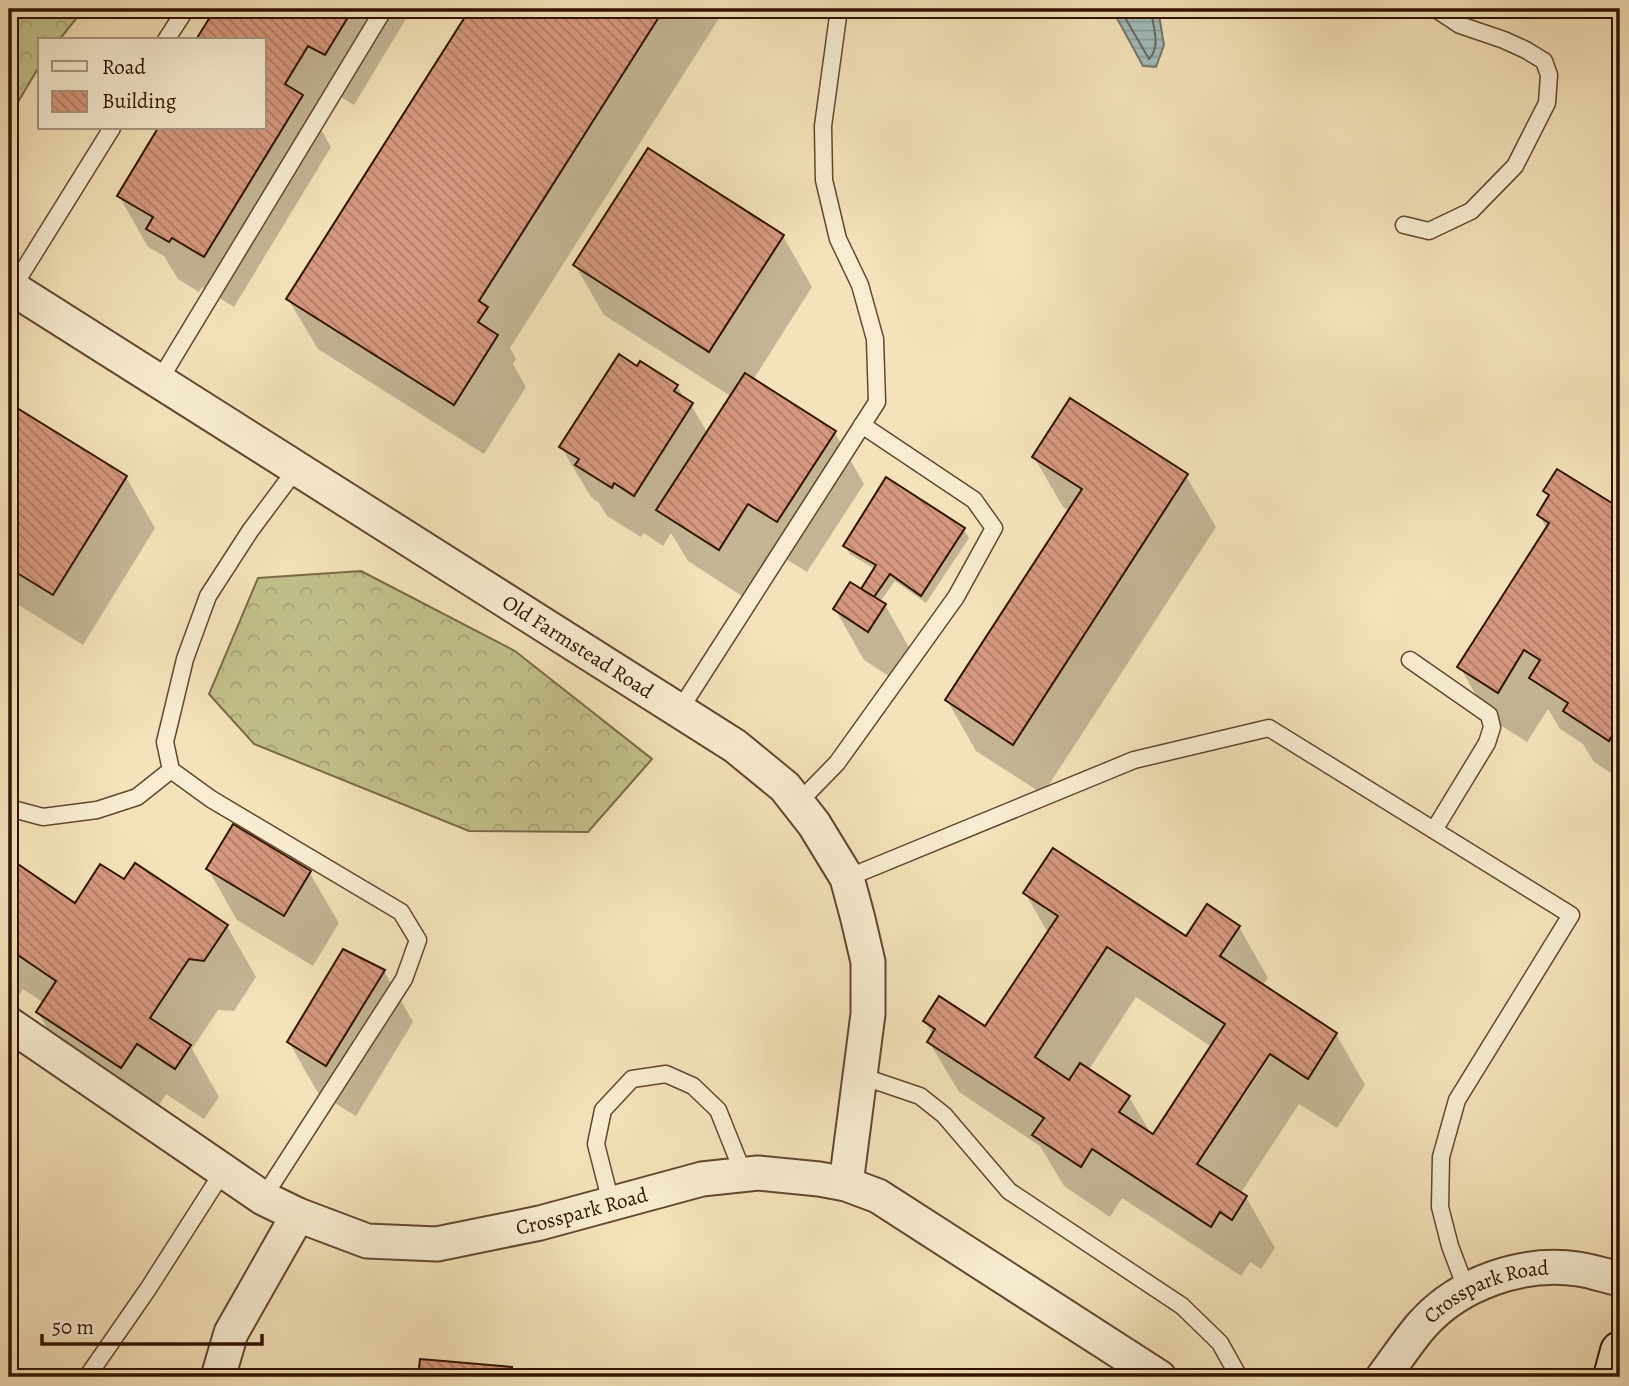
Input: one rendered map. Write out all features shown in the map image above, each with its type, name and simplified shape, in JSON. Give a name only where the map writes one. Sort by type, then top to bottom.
[{"type":"main road","points":[[1613,1377],[1620,1351]]},
{"type":"street","name":"Old Farmstead Road","points":[[11,291],[159,381],[735,746],[785,787],[814,824],[847,878],[868,962],[868,1014],[846,1184]]},
{"type":"street","name":"Crosspark Road","points":[[9,1024],[263,1198],[298,1215],[367,1241],[437,1244],[540,1223],[702,1179],[758,1173],[846,1184],[877,1196],[1159,1377]]},
{"type":"street","points":[[218,1377],[231,1333],[298,1215]]},
{"type":"street","name":"Crosspark Road","points":[[1384,1377],[1423,1324],[1447,1303],[1485,1281],[1515,1272],[1547,1268],[1578,1269],[1620,1279]]},
{"type":"lane","points":[[167,38],[186,9]]},
{"type":"lane","points":[[159,381],[384,9]]},
{"type":"lane","points":[[680,711],[877,402],[875,339],[860,285],[838,239],[824,180],[823,126],[839,9]]},
{"type":"lane","points":[[1404,225],[1429,231],[1471,211],[1515,166],[1547,103],[1549,75],[1544,61],[1526,50],[1460,25],[1436,9]]},
{"type":"lane","points":[[11,291],[111,130]]},
{"type":"lane","points":[[798,803],[837,763],[956,597],[994,528],[974,500],[862,425]]},
{"type":"lane","points":[[263,1198],[404,979],[418,940],[401,912],[211,799],[171,770],[165,742],[185,659],[208,596],[250,531],[297,468]]},
{"type":"lane","points":[[1410,660],[1489,715],[1492,727],[1487,743],[1434,830]]},
{"type":"lane","points":[[847,878],[1134,760],[1269,728],[1571,915],[1457,1100],[1447,1134],[1441,1157],[1440,1208],[1450,1246],[1467,1291]]},
{"type":"lane","points":[[9,808],[43,817],[97,810],[137,797],[171,770]]},
{"type":"lane","points":[[611,1203],[596,1144],[603,1110],[632,1079],[666,1074],[693,1086],[718,1110],[744,1175]]},
{"type":"lane","points":[[861,1076],[920,1096],[944,1115],[1009,1191],[1182,1306],[1220,1343],[1239,1377]]},
{"type":"lane","points":[[87,1377],[148,1289],[224,1170]]},
{"type":"green space","points":[[9,9],[84,9],[61,38],[38,38],[38,68],[9,117]]},
{"type":"green space","points":[[361,571],[515,651],[652,759],[588,832],[469,831],[254,744],[209,694],[258,578]]},
{"type":"water","points":[[1112,9],[1158,9],[1164,45],[1156,67],[1143,66]]},
{"type":"building","points":[[215,9],[353,9],[325,55],[308,46],[285,84],[303,95],[204,257],[172,238],[169,242],[146,229],[153,217],[117,196],[157,130],[266,130],[266,38],[197,38]]},
{"type":"building","points":[[470,9],[664,9],[479,301],[488,307],[478,322],[498,335],[454,405],[286,299]]},
{"type":"building","points":[[648,148],[784,235],[709,352],[573,265]]},
{"type":"building","points":[[619,354],[637,366],[640,361],[678,385],[674,391],[693,403],[634,496],[614,483],[612,488],[575,465],[579,459],[559,447]]},
{"type":"building","points":[[745,373],[836,431],[777,522],[748,504],[719,550],[656,510]]},
{"type":"building","points":[[1070,398],[1188,474],[1013,745],[945,700],[1082,489],[1032,457]]},
{"type":"building","points":[[9,403],[127,476],[53,595],[9,568]]},
{"type":"building","points":[[1557,469],[1620,508],[1620,722],[1609,741],[1563,711],[1568,703],[1529,678],[1540,660],[1524,650],[1498,693],[1457,667],[1549,523],[1537,515],[1549,495],[1543,491]]},
{"type":"building","points":[[886,477],[965,528],[921,596],[890,574],[874,597],[861,589],[876,565],[843,546]]},
{"type":"building","points":[[850,582],[886,604],[868,632],[833,609]]},
{"type":"building","points":[[233,824],[311,871],[284,916],[206,869]]},
{"type":"building","points":[[1053,848],[1186,936],[1207,904],[1240,926],[1220,956],[1337,1033],[1308,1079],[1270,1054],[1197,1164],[1247,1196],[1232,1220],[1220,1212],[1211,1227],[1092,1149],[1081,1167],[1032,1135],[1044,1118],[927,1042],[935,1029],[923,1021],[939,996],[985,1026],[1058,916],[1023,893]],"holes":[[[1107,947],[1225,1024],[1153,1134],[1119,1112],[1130,1096],[1080,1063],[1069,1080],[1035,1057]]]},
{"type":"building","points":[[9,858],[75,903],[100,864],[124,879],[135,863],[228,925],[204,961],[189,959],[150,1018],[191,1045],[175,1069],[137,1044],[121,1068],[36,1012],[56,981],[9,949]]},
{"type":"building","points":[[343,949],[385,970],[326,1066],[287,1042]]},
{"type":"building","points":[[420,1359],[512,1367],[511,1377],[418,1377]]}]
